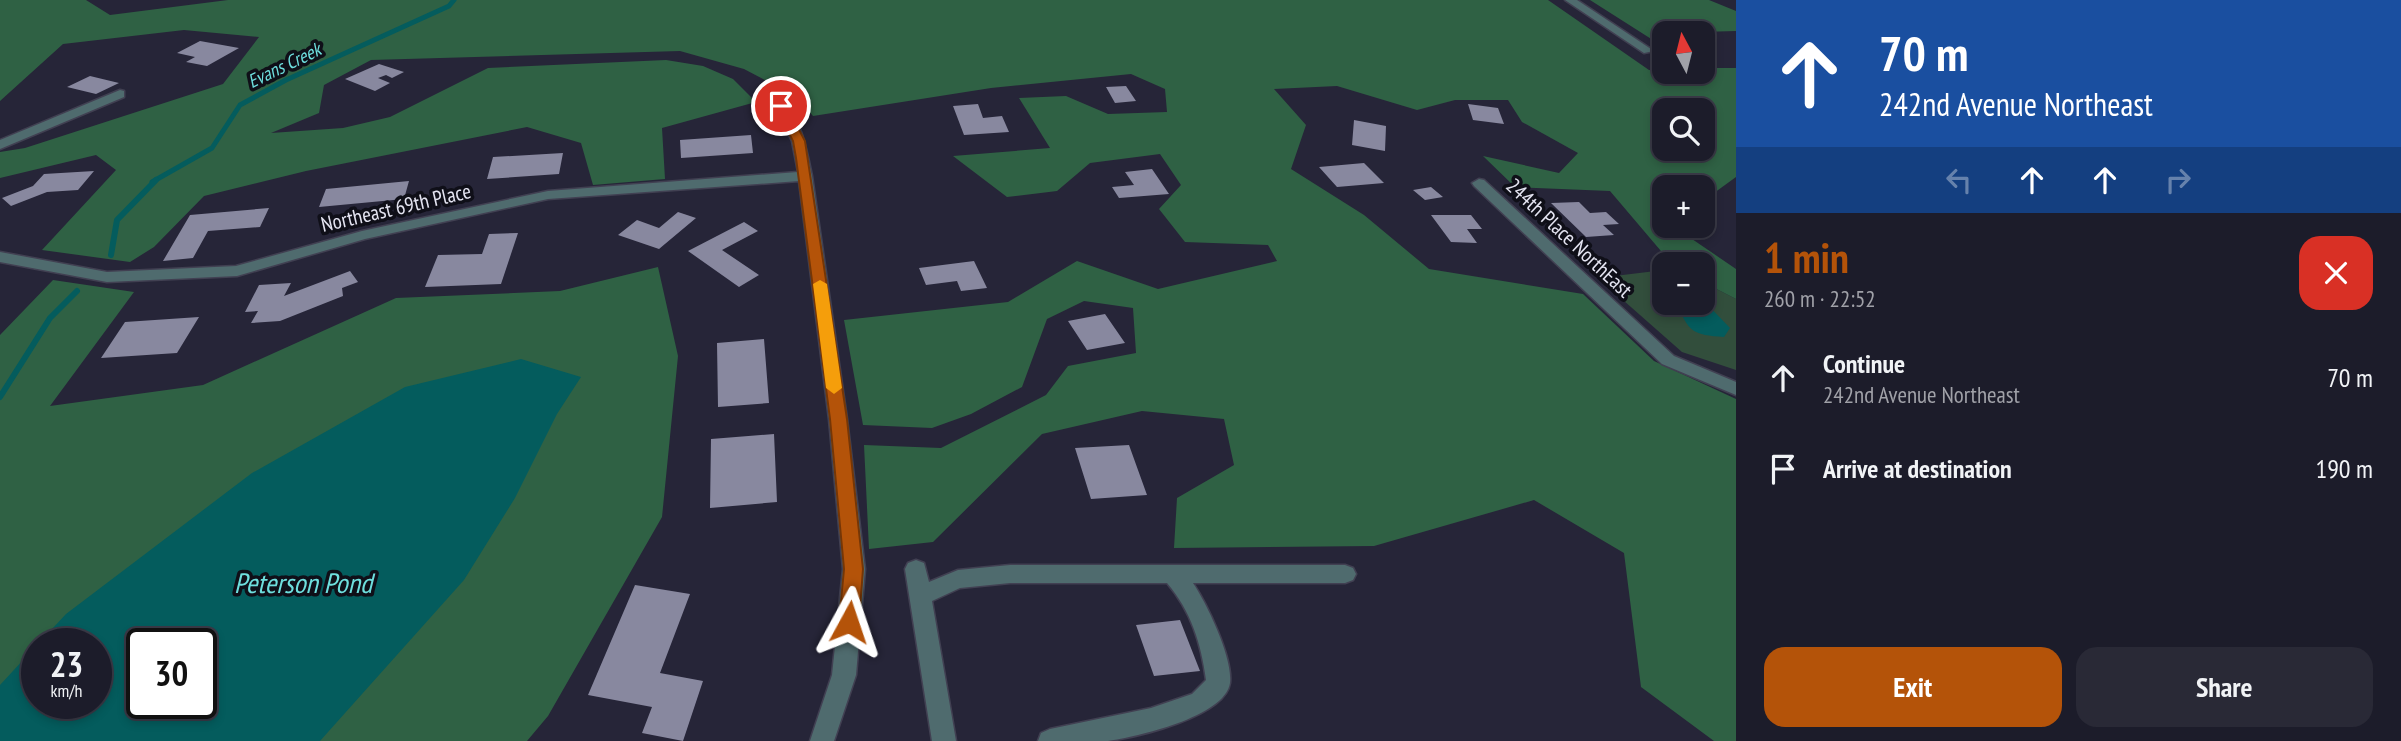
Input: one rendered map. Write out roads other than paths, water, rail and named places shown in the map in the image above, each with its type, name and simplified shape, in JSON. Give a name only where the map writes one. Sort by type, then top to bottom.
[{"type":"street","points":[[1570,0],[1648,51]]},
{"type":"street","points":[[0,145],[120,94]]},
{"type":"street","points":[[781,106],[799,141],[805,176],[838,419],[854,569],[844,674],[822,741]]},
{"type":"street","name":"Northeast 69th Place","points":[[0,257],[107,277],[237,271],[362,235],[548,195],[805,176]]},
{"type":"street","name":"244th Place NorthEast","points":[[1479,183],[1668,360],[1736,389]]},
{"type":"street","points":[[916,569],[944,741]]},
{"type":"street","points":[[920,596],[958,579],[1010,574],[1345,574]]},
{"type":"street","points":[[1050,741],[1151,720],[1200,703],[1218,683],[1215,651],[1188,590],[1174,576]]},
{"type":"water","points":[[1715,312],[1730,328],[1724,337],[1705,335],[1693,330],[1683,315],[1715,315]]},
{"type":"water","name":"Peterson Pond","points":[[521,359],[581,377],[557,414],[515,498],[464,580],[320,741],[0,741],[0,685],[21,662],[21,719],[112,719],[112,628],[53,628],[66,614],[252,473],[405,387]]},
{"type":"waterway","name":"Evans Creek","points":[[152,182],[212,148],[240,105],[286,80],[449,6],[454,0]]},
{"type":"waterway","name":"Evans Creek","points":[[111,255],[117,220],[156,180]]},
{"type":"waterway","name":"Evans Creek","points":[[0,397],[50,318],[77,291]]}]
